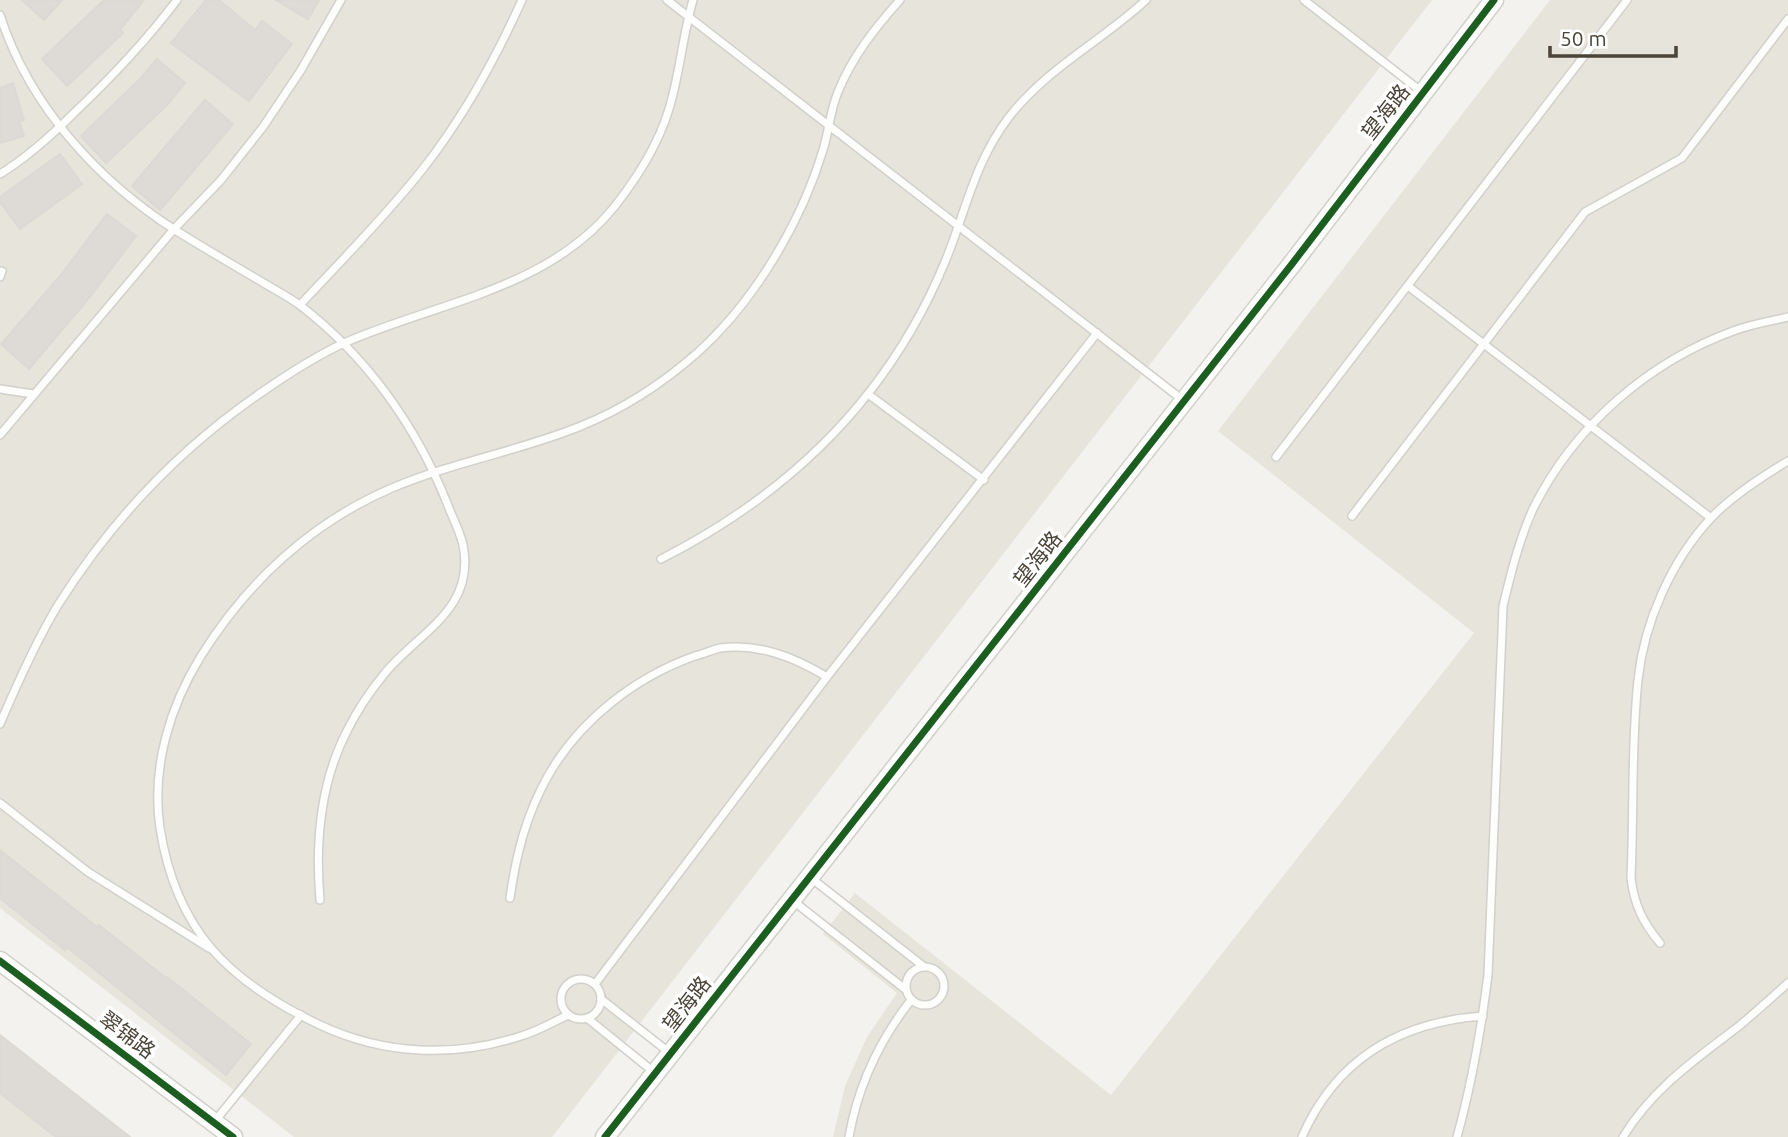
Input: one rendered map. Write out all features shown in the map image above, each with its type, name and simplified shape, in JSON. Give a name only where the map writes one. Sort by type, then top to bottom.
[{"type":"street","name":"望海路","points":[[605,1137],[1184,401],[1494,0]]},
{"type":"street","name":"翠锦路","points":[[0,961],[233,1137]]},
{"type":"lane","points":[[0,174],[36,149],[110,79],[177,0]]},
{"type":"lane","points":[[0,435],[263,127],[301,70],[341,0]]},
{"type":"lane","points":[[300,305],[422,170],[464,111],[501,48],[522,0]]},
{"type":"lane","points":[[667,0],[1184,401]]},
{"type":"lane","points":[[0,724],[26,664],[57,606],[94,552],[136,501],[182,455],[232,412],[286,376],[344,343],[512,283],[549,263],[583,238],[614,208],[639,174],[659,136],[673,96],[693,0]]},
{"type":"lane","points":[[568,1015],[526,1035],[481,1047],[434,1051],[388,1048],[343,1035],[258,991],[213,951],[192,921],[175,888],[164,853],[158,817],[158,780],[164,744],[194,668],[218,629],[246,593],[278,561],[313,533],[351,508],[392,488],[580,427],[637,399],[698,352],[749,296],[796,221],[824,148],[838,91],[869,34],[900,0]]},
{"type":"lane","points":[[661,559],[728,522],[779,485],[817,451],[868,394],[891,363],[923,308],[945,262],[970,187],[981,163],[1009,118],[1036,88],[1066,61],[1101,37],[1146,0]]},
{"type":"lane","points":[[1304,0],[1423,93]]},
{"type":"lane","points":[[1276,457],[1627,0]]},
{"type":"lane","points":[[0,15],[21,65],[44,104],[103,174],[137,204],[174,229],[300,305],[344,343],[379,383],[410,426],[435,473],[463,544],[465,566],[461,589],[450,610],[384,673],[347,731],[334,763],[320,819],[317,865],[320,900]]},
{"type":"lane","points":[[1352,516],[1585,212],[1682,158],[1788,19]]},
{"type":"lane","points":[[1408,286],[1711,518]]},
{"type":"lane","points":[[1457,1137],[1469,1095],[1488,975],[1503,606],[1515,556],[1534,509],[1559,465],[1590,426],[1634,385],[1683,353],[1737,329],[1788,317]]},
{"type":"lane","points":[[594,984],[827,677],[1097,333]]},
{"type":"lane","points":[[0,389],[33,394]]},
{"type":"lane","points":[[868,394],[984,480]]},
{"type":"lane","points":[[1660,943],[1639,913],[1633,896],[1631,877],[1638,679],[1647,635],[1662,593],[1684,554],[1711,518],[1739,494],[1788,461]]},
{"type":"lane","points":[[510,898],[529,814],[549,775],[573,739],[604,708],[639,682],[677,662],[718,649],[741,648],[786,656],[827,677]]},
{"type":"lane","points":[[0,803],[88,872],[213,951]]},
{"type":"lane","points":[[810,877],[923,967]]},
{"type":"lane","points":[[792,899],[905,989],[916,1004],[929,1005],[935,1002],[943,992],[943,980],[935,970],[917,968],[907,976],[905,989]]},
{"type":"lane","points":[[601,999],[594,1014],[578,1019],[568,1015],[562,1006],[561,996],[565,986],[574,980],[585,979],[594,984],[601,999],[670,1054]]},
{"type":"lane","points":[[1623,1137],[1665,1085],[1788,983]]},
{"type":"lane","points":[[849,1137],[854,1109],[870,1063],[911,1000]]},
{"type":"lane","points":[[213,1122],[300,1015]]},
{"type":"lane","points":[[1302,1137],[1326,1093],[1346,1071],[1370,1051],[1396,1036],[1424,1025],[1453,1018],[1483,1016]]},
{"type":"lane","points":[[587,1018],[655,1073]]},
{"type":"shaded area","points":[[0,0],[1432,0],[552,1137],[294,1137],[0,908]]},
{"type":"shaded area","points":[[1550,0],[1788,0],[1788,1137],[833,1137],[845,1086],[867,1037],[897,993],[823,934],[855,893],[1111,1095],[1474,633],[1218,431]]},
{"type":"shaded area","points":[[0,1035],[130,1137],[0,1137]]},
{"type":"building","points":[[22,0],[62,0],[44,20]]},
{"type":"building","points":[[104,0],[144,0],[120,30],[123,33],[67,86],[42,59]]},
{"type":"building","points":[[206,0],[219,0],[255,30],[262,21],[292,44],[249,101],[171,43]]},
{"type":"building","points":[[276,0],[319,0],[308,19]]},
{"type":"building","points":[[157,59],[185,83],[168,104],[106,163],[81,136]]},
{"type":"building","points":[[13,83],[24,120],[19,121],[24,136],[0,143],[0,88]]},
{"type":"building","points":[[205,100],[233,124],[160,210],[132,186]]},
{"type":"building","points":[[60,154],[82,184],[20,229],[0,202],[0,197]]},
{"type":"building","points":[[107,214],[136,236],[90,297],[29,369],[1,344],[60,276]]},
{"type":"building","points":[[0,850],[251,1044],[226,1075],[67,947],[65,950],[0,898]]},
{"type":"building","points":[[0,1035],[130,1137],[56,1137],[0,1093]]},
{"type":"cycle path","points":[[605,1137],[1292,264],[1494,0]]},
{"type":"cycle path","points":[[0,961],[233,1137]]}]
